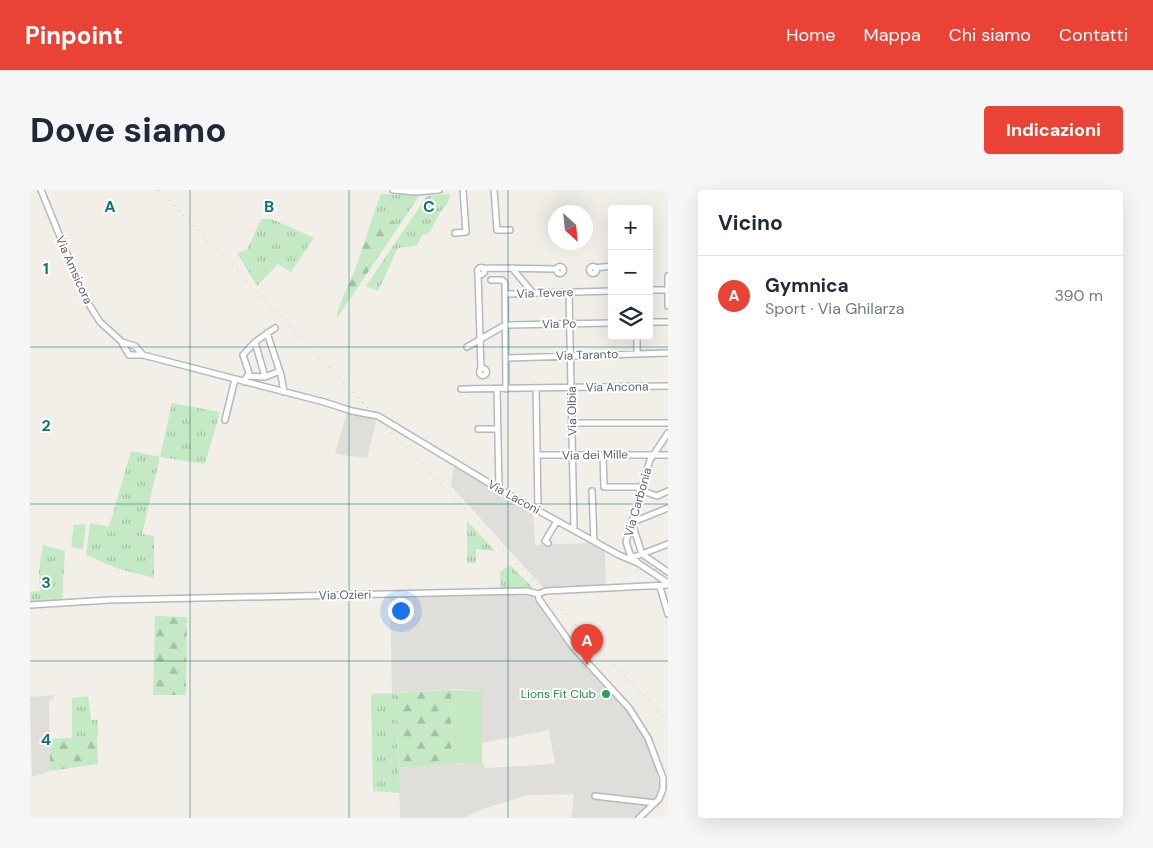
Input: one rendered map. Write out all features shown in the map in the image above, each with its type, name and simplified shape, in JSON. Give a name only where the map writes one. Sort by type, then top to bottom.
[{"type":"street","name":"Via Amsicora","points":[[41,190],[85,298],[100,322],[128,347]]},
{"type":"street","points":[[393,190],[416,192],[438,190]]},
{"type":"street","points":[[455,233],[466,232],[463,190]]},
{"type":"street","points":[[494,190],[494,227],[497,230],[510,230]]},
{"type":"street","points":[[595,268],[608,266]]},
{"type":"street","points":[[512,268],[534,293]]},
{"type":"street","points":[[481,369],[482,272],[512,268],[557,269]]},
{"type":"street","points":[[668,276],[668,306]]},
{"type":"street","name":"Via Tevere","points":[[491,280],[502,280],[505,283],[505,294],[608,291]]},
{"type":"street","points":[[653,290],[668,290]]},
{"type":"street","name":"Via Olbia","points":[[569,292],[574,530]]},
{"type":"street","points":[[505,294],[506,389]]},
{"type":"street","points":[[653,322],[668,322]]},
{"type":"street","name":"Via Po","points":[[505,325],[608,323]]},
{"type":"street","points":[[467,347],[505,325]]},
{"type":"street","points":[[250,376],[243,355],[254,342],[275,328]]},
{"type":"street","points":[[267,333],[280,371],[284,392]]},
{"type":"street","points":[[637,340],[637,353]]},
{"type":"street","points":[[254,342],[265,377]]},
{"type":"street","points":[[128,347],[136,347],[136,353],[129,355],[128,347]]},
{"type":"street","name":"Via Laconi","points":[[136,353],[352,411],[374,415],[499,489],[638,563],[664,584]]},
{"type":"street","name":"Via Taranto","points":[[506,358],[668,353]]},
{"type":"street","points":[[244,382],[247,376],[265,377],[280,371]]},
{"type":"street","points":[[224,420],[235,379]]},
{"type":"street","name":"Via Ancona","points":[[462,389],[668,386]]},
{"type":"street","points":[[536,388],[538,510]]},
{"type":"street","points":[[497,389],[499,489]]},
{"type":"street","points":[[572,423],[668,423]]},
{"type":"street","points":[[478,429],[498,429]]},
{"type":"street","name":"Via Carbonia","points":[[622,556],[648,465],[668,433]]},
{"type":"street","name":"Via dei Mille","points":[[537,456],[668,454]]},
{"type":"street","points":[[603,455],[604,487],[637,487],[640,490],[657,496],[668,491]]},
{"type":"street","points":[[592,492],[594,541]]},
{"type":"street","points":[[668,508],[638,520],[632,520],[642,554],[668,572]]},
{"type":"street","points":[[548,542],[546,541],[557,521]]},
{"type":"street","points":[[634,557],[668,544]]},
{"type":"street","name":"Via Carbonia","points":[[626,546],[638,563]]},
{"type":"street","points":[[664,584],[668,614]]},
{"type":"street","name":"Via Ozieri","points":[[30,605],[119,599],[527,591],[538,594],[546,591],[664,584]]},
{"type":"street","points":[[538,594],[539,599],[573,647],[629,708],[648,738],[664,784],[655,802],[639,818]]},
{"type":"street","points":[[595,796],[655,802]]},
{"type":"shaded area","points":[[347,412],[372,417],[376,422],[367,458],[335,454]]},
{"type":"shaded area","points":[[454,466],[533,513],[535,545],[589,543],[605,552],[606,589],[548,593],[451,486]]},
{"type":"shaded area","points":[[452,592],[533,596],[556,631],[587,668],[643,726],[661,788],[656,799],[637,818],[571,818],[574,794],[528,795],[482,809],[463,818],[400,818],[399,768],[484,762],[484,768],[555,764],[549,730],[482,743],[482,691],[457,689],[392,693],[390,596]]},
{"type":"shaded area","points":[[54,695],[54,699],[49,700],[50,771],[32,777],[30,697]]},
{"type":"green space","points":[[381,194],[419,196],[399,226],[375,210]]},
{"type":"green space","points":[[450,194],[432,230],[428,234],[422,235],[417,246],[398,248],[378,291],[366,286],[427,196]]},
{"type":"green space","points":[[375,210],[399,226],[337,318],[337,312],[356,267]]},
{"type":"green space","points":[[261,219],[272,219],[314,238],[291,272],[278,264],[257,286],[237,253],[247,250]]},
{"type":"green space","points":[[172,403],[220,412],[205,464],[160,457]]},
{"type":"green space","points":[[131,451],[160,457],[142,534],[154,536],[154,578],[116,568],[86,555],[90,523],[109,527]]},
{"type":"green space","points":[[467,521],[495,551],[476,549],[476,563],[467,563]]},
{"type":"green space","points":[[86,524],[83,549],[71,547],[74,525]]},
{"type":"green space","points":[[43,545],[65,551],[62,601],[30,603],[30,592],[40,591],[39,571]]},
{"type":"green space","points":[[510,565],[533,588],[501,590],[500,572]]},
{"type":"green space","points":[[155,616],[187,617],[186,695],[153,695]]},
{"type":"green space","points":[[451,690],[452,764],[399,768],[395,693]]},
{"type":"green space","points":[[451,690],[482,691],[482,762],[452,764]]},
{"type":"green space","points":[[395,693],[400,793],[373,791],[371,694]]},
{"type":"green space","points":[[88,696],[91,720],[98,720],[98,736],[72,738],[72,698]]},
{"type":"green space","points":[[97,736],[98,764],[50,771],[50,739]]},
{"type":"railway","points":[[159,190],[668,721]]},
{"type":"place","name":"Gymnica","points":[[587,665]]},
{"type":"place","name":"Lions Fit Club","points":[[606,694]]}]
